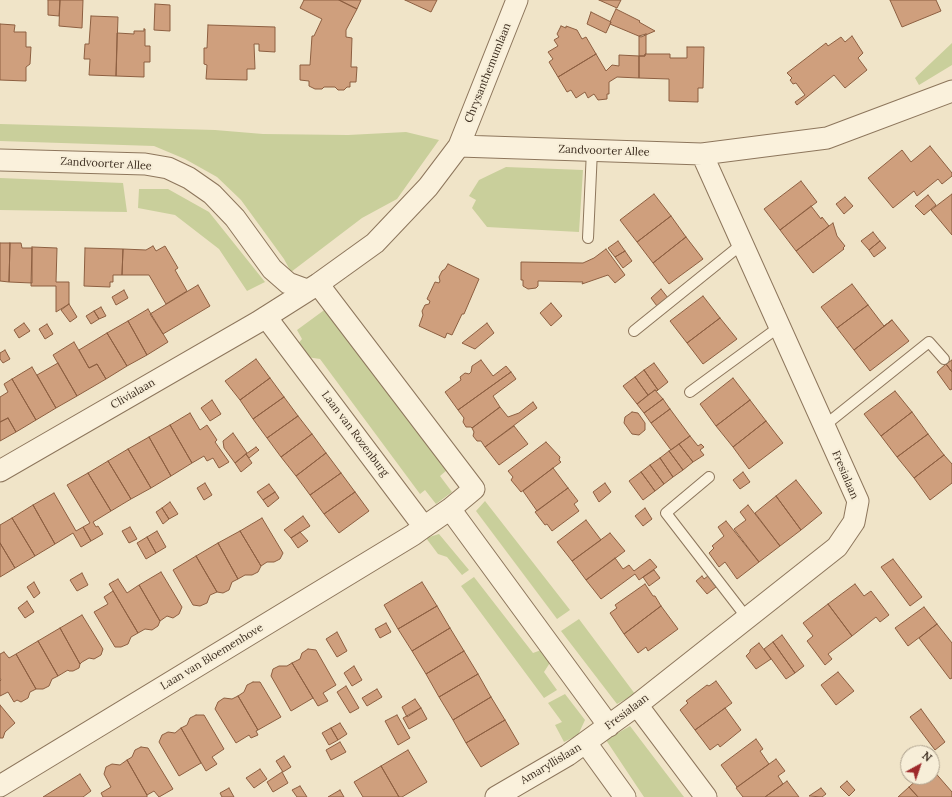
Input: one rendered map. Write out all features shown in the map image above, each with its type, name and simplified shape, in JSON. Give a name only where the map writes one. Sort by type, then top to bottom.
[{"type":"street","name":"Chrysanthemumlaan","points":[[459,146],[517,0]]},
{"type":"street","name":"Zandvoorter Allee","points":[[459,146],[702,154],[827,138],[952,91]]},
{"type":"street","points":[[266,317],[375,243],[428,187],[459,146]]},
{"type":"street","name":"Fresialaan","points":[[586,743],[637,706],[837,548],[854,522],[858,501],[702,154]]},
{"type":"street","name":"Zandvoorter Allee","points":[[0,160],[145,164],[168,168],[189,178],[212,194],[235,218],[272,269],[288,283],[312,287]]},
{"type":"street","points":[[312,287],[474,489],[450,509],[424,526]]},
{"type":"street","name":"Clivialaan","points":[[0,471],[266,317]]},
{"type":"street","name":"Laan van Rozenburg","points":[[266,317],[424,526]]},
{"type":"street","points":[[450,509],[609,726]]},
{"type":"street","name":"Laan van Bloemenhove","points":[[0,786],[413,535],[424,526]]},
{"type":"street","points":[[637,706],[706,797]]},
{"type":"street","points":[[586,743],[625,797]]},
{"type":"street","name":"Amaryllislaan","points":[[496,797],[586,743]]},
{"type":"lane","points":[[588,238],[592,150]]},
{"type":"lane","points":[[634,331],[742,244]]},
{"type":"lane","points":[[690,392],[779,327]]},
{"type":"lane","points":[[824,426],[929,342],[944,359]]},
{"type":"lane","points":[[709,477],[666,513],[747,618]]},
{"type":"green space","points":[[952,43],[952,65],[919,85],[915,78]]},
{"type":"green space","points":[[0,124],[215,130],[263,134],[348,135],[406,132],[439,140],[397,199],[362,218],[291,272],[284,259],[241,200],[217,177],[185,159],[154,146],[0,141]]},
{"type":"green space","points":[[506,167],[583,170],[579,232],[487,227],[472,208],[476,200],[469,196],[479,180]]},
{"type":"green space","points":[[0,178],[123,183],[127,212],[0,210]]},
{"type":"green space","points":[[139,189],[168,189],[209,212],[265,282],[247,291],[219,249],[175,215],[138,208]]},
{"type":"green space","points":[[327,308],[453,465],[440,476],[452,492],[436,504],[425,490],[420,494],[320,359],[307,357],[297,345],[302,339],[297,330]]},
{"type":"green space","points":[[485,501],[570,610],[557,619],[476,511]]},
{"type":"green space","points":[[439,534],[469,570],[462,575],[447,557],[438,554],[426,538]]},
{"type":"green space","points":[[474,577],[533,653],[544,649],[553,658],[544,672],[557,690],[544,698],[461,586]]},
{"type":"green space","points":[[579,619],[635,694],[617,704],[561,631]]},
{"type":"green space","points":[[565,694],[585,720],[578,735],[564,742],[555,725],[562,722],[548,703]]},
{"type":"green space","points":[[630,726],[684,797],[644,797],[606,740]]},
{"type":"building","points":[[48,0],[60,0],[59,16],[48,15]]},
{"type":"building","points":[[60,0],[83,0],[82,28],[59,26]]},
{"type":"building","points":[[304,0],[339,0],[357,9],[346,30],[346,37],[352,38],[351,67],[357,67],[356,82],[350,82],[350,87],[347,87],[344,90],[338,90],[335,87],[315,89],[309,86],[309,81],[300,80],[300,65],[310,65],[312,36],[314,36],[322,19],[300,8]]},
{"type":"building","points":[[339,0],[361,0],[357,9]]},
{"type":"building","points":[[405,0],[437,0],[431,12]]},
{"type":"building","points":[[599,0],[621,0],[617,8]]},
{"type":"building","points":[[890,0],[936,0],[941,11],[902,27]]},
{"type":"building","points":[[155,4],[170,5],[170,31],[154,30]]},
{"type":"building","points":[[616,9],[640,21],[639,22],[655,31],[641,37],[610,24]]},
{"type":"building","points":[[591,12],[611,22],[606,33],[587,24]]},
{"type":"building","points":[[91,16],[118,17],[116,76],[89,75],[90,59],[84,59],[85,44],[89,44]]},
{"type":"building","points":[[0,24],[15,25],[14,32],[26,32],[26,47],[31,47],[30,64],[26,67],[26,81],[0,80]]},
{"type":"building","points":[[208,25],[275,27],[275,52],[259,51],[259,44],[254,44],[255,69],[247,69],[247,80],[206,79],[207,65],[204,64],[204,48],[207,48]]},
{"type":"building","points":[[561,26],[566,28],[566,26],[577,30],[582,39],[586,37],[596,54],[558,77],[549,62],[553,59],[548,52],[558,46],[554,40],[559,37],[557,34]]},
{"type":"building","points":[[144,29],[145,46],[150,46],[150,62],[144,62],[144,77],[116,76],[117,33],[134,34],[134,31],[144,31]]},
{"type":"building","points":[[646,34],[646,54],[645,56],[639,56],[639,36]]},
{"type":"building","points":[[852,36],[863,53],[858,58],[867,70],[845,88],[834,75],[797,105],[795,102],[805,95],[796,83],[793,84],[790,80],[792,78],[787,73],[826,43],[828,46],[841,37],[845,42]]},
{"type":"building","points":[[687,47],[704,47],[703,88],[698,88],[698,102],[669,101],[669,79],[639,78],[639,56],[645,56],[645,54],[670,54],[670,58],[687,58]]},
{"type":"building","points":[[596,54],[606,71],[612,65],[619,66],[619,55],[639,56],[639,78],[617,77],[609,82],[609,94],[607,94],[607,99],[598,100],[594,94],[588,98],[585,92],[576,98],[571,90],[567,92],[558,77]]},
{"type":"building","points":[[930,146],[952,173],[952,176],[942,184],[938,179],[917,196],[914,191],[893,208],[868,178],[902,150],[911,162]]},
{"type":"building","points":[[801,181],[817,202],[780,230],[764,209]]},
{"type":"building","points":[[654,194],[671,216],[637,242],[620,220]]},
{"type":"building","points":[[952,194],[952,235],[931,210]]},
{"type":"building","points":[[928,195],[936,205],[924,215],[915,206]]},
{"type":"building","points":[[845,197],[853,206],[844,214],[836,204]]},
{"type":"building","points":[[811,206],[821,219],[822,217],[829,226],[796,251],[780,230]]},
{"type":"building","points":[[671,216],[686,237],[653,263],[637,242]]},
{"type":"building","points":[[833,223],[837,236],[845,246],[843,248],[844,249],[813,273],[796,251]]},
{"type":"building","points":[[873,232],[880,241],[869,250],[861,241]]},
{"type":"building","points":[[686,237],[703,259],[669,284],[653,263]]},
{"type":"building","points":[[618,241],[625,251],[615,257],[608,248]]},
{"type":"building","points":[[880,241],[886,248],[874,257],[869,250]]},
{"type":"building","points":[[0,243],[10,243],[9,282],[0,281]]},
{"type":"building","points":[[10,243],[21,243],[22,248],[32,248],[32,283],[9,282]]},
{"type":"building","points":[[153,246],[156,251],[165,246],[178,268],[175,270],[187,291],[166,304],[149,275],[122,275],[123,249],[146,250]]},
{"type":"building","points":[[32,247],[57,248],[56,282],[69,282],[69,304],[56,312],[56,286],[31,286]]},
{"type":"building","points":[[85,248],[123,249],[122,275],[113,275],[113,282],[110,282],[110,287],[84,286]]},
{"type":"building","points":[[606,249],[625,275],[615,283],[608,275],[582,284],[583,282],[538,281],[538,286],[536,288],[528,289],[523,286],[523,280],[521,280],[521,262],[583,263],[594,258]]},
{"type":"building","points":[[625,251],[632,261],[623,268],[615,257]]},
{"type":"building","points":[[448,264],[479,279],[464,314],[462,314],[452,335],[447,333],[445,338],[419,326],[423,315],[422,311],[425,305],[429,304],[430,301],[427,299],[435,282],[439,283],[439,277]]},
{"type":"building","points":[[852,284],[868,305],[837,328],[821,307]]},
{"type":"building","points":[[198,285],[210,306],[163,334],[150,314]]},
{"type":"building","points":[[661,289],[668,298],[657,306],[651,298]]},
{"type":"building","points":[[124,290],[128,298],[116,305],[112,297]]},
{"type":"building","points":[[703,296],[720,318],[687,343],[670,321]]},
{"type":"building","points":[[551,303],[562,316],[551,326],[540,313]]},
{"type":"building","points":[[69,304],[77,317],[70,322],[61,310]]},
{"type":"building","points":[[868,305],[884,326],[892,320],[854,350],[837,328]]},
{"type":"building","points":[[101,307],[106,316],[99,319],[94,311]]},
{"type":"building","points":[[148,309],[168,342],[147,355],[128,321]]},
{"type":"building","points":[[94,311],[99,319],[91,324],[86,316]]},
{"type":"building","points":[[720,318],[737,339],[703,364],[687,343]]},
{"type":"building","points":[[892,320],[909,341],[870,371],[854,350]]},
{"type":"building","points":[[128,321],[147,355],[127,366],[107,333]]},
{"type":"building","points":[[24,323],[30,331],[19,338],[14,330]]},
{"type":"building","points":[[487,323],[494,333],[475,349],[462,343]]},
{"type":"building","points":[[47,324],[53,334],[45,339],[39,329]]},
{"type":"building","points":[[107,333],[127,366],[106,379],[97,364],[89,368],[79,350]]},
{"type":"building","points":[[74,342],[89,368],[97,364],[106,379],[77,396],[53,355]]},
{"type":"building","points":[[5,350],[10,359],[3,363],[0,359],[0,353]]},
{"type":"building","points":[[256,359],[270,378],[240,400],[225,381]]},
{"type":"building","points":[[481,360],[493,376],[506,366],[511,372],[458,410],[445,392],[461,380],[460,377],[465,373],[469,374],[472,366]]},
{"type":"building","points":[[952,360],[952,372],[946,364]]},
{"type":"building","points":[[58,363],[77,396],[56,408],[37,375]]},
{"type":"building","points":[[654,363],[668,382],[658,390],[644,370]]},
{"type":"building","points":[[946,364],[952,372],[952,389],[950,390],[937,372]]},
{"type":"building","points":[[32,367],[56,408],[36,420],[12,379]]},
{"type":"building","points":[[644,370],[658,390],[655,390],[648,395],[635,377]]},
{"type":"building","points":[[511,372],[516,379],[493,396],[500,407],[472,428],[466,427],[463,422],[464,418],[458,410]]},
{"type":"building","points":[[635,377],[648,395],[637,404],[623,386]]},
{"type":"building","points":[[270,378],[284,397],[253,419],[240,400]]},
{"type":"building","points":[[733,378],[750,400],[716,426],[700,404]]},
{"type":"building","points":[[12,379],[36,420],[16,432],[8,418],[0,422],[0,397],[8,392],[4,384]]},
{"type":"building","points":[[655,390],[663,399],[644,413],[637,404]]},
{"type":"building","points":[[895,391],[912,412],[881,436],[864,414]]},
{"type":"building","points":[[284,397],[298,416],[267,438],[253,419]]},
{"type":"building","points":[[663,399],[670,409],[651,423],[644,413]]},
{"type":"building","points":[[212,400],[221,414],[210,421],[201,408]]},
{"type":"building","points":[[750,400],[766,421],[733,447],[716,426]]},
{"type":"building","points":[[533,402],[537,408],[485,447],[481,441],[477,441],[473,436],[474,432],[472,428],[500,407],[508,417],[519,413]]},
{"type":"building","points":[[670,409],[690,436],[671,450],[651,423]]},
{"type":"building","points":[[632,412],[638,413],[645,423],[645,430],[639,435],[632,434],[624,423],[625,417]]},
{"type":"building","points":[[912,412],[928,434],[897,457],[881,436]]},
{"type":"building","points":[[190,413],[200,430],[207,425],[217,440],[215,442],[229,462],[219,468],[213,458],[207,461],[204,456],[192,463],[170,425]]},
{"type":"building","points":[[298,416],[312,434],[281,457],[267,438]]},
{"type":"building","points":[[8,418],[16,432],[0,441],[0,422]]},
{"type":"building","points":[[766,421],[783,443],[749,469],[733,447]]},
{"type":"building","points":[[170,425],[192,463],[171,476],[149,437]]},
{"type":"building","points":[[514,426],[528,444],[499,465],[485,447]]},
{"type":"building","points":[[233,433],[247,453],[235,463],[224,448],[223,441]]},
{"type":"building","points":[[312,434],[326,453],[296,476],[281,457]]},
{"type":"building","points":[[928,434],[944,455],[914,478],[897,457]]},
{"type":"building","points":[[690,436],[698,446],[701,444],[704,447],[700,450],[704,455],[693,462],[679,444]]},
{"type":"building","points":[[149,437],[171,476],[151,488],[128,449]]},
{"type":"building","points":[[546,442],[560,457],[559,460],[561,462],[521,492],[511,480],[513,477],[508,471]]},
{"type":"building","points":[[679,444],[693,462],[683,470],[669,451]]},
{"type":"building","points":[[256,447],[259,450],[249,458],[246,454]]},
{"type":"building","points":[[128,449],[151,488],[131,499],[108,461]]},
{"type":"building","points":[[669,451],[683,470],[673,477],[660,458]]},
{"type":"building","points":[[326,453],[341,473],[310,495],[296,476]]},
{"type":"building","points":[[246,454],[252,463],[241,472],[235,463]]},
{"type":"building","points":[[944,455],[952,464],[952,483],[930,500],[914,478]]},
{"type":"building","points":[[660,458],[673,477],[664,484],[650,465]]},
{"type":"building","points":[[108,461],[131,499],[111,511],[88,473]]},
{"type":"building","points":[[650,465],[664,484],[655,491],[641,472]]},
{"type":"building","points":[[553,468],[568,488],[537,511],[523,491]]},
{"type":"building","points":[[641,472],[655,491],[643,500],[629,481]]},
{"type":"building","points":[[743,472],[750,482],[740,489],[733,480]]},
{"type":"building","points":[[88,473],[111,511],[93,522],[96,527],[98,526],[103,534],[91,541],[83,527],[90,523],[67,485]]},
{"type":"building","points":[[341,473],[355,492],[324,514],[310,495]]},
{"type":"building","points":[[796,480],[822,513],[801,530],[776,496]]},
{"type":"building","points":[[205,483],[212,495],[204,500],[197,488]]},
{"type":"building","points":[[605,483],[611,492],[599,502],[593,492]]},
{"type":"building","points":[[269,484],[275,492],[263,500],[257,492]]},
{"type":"building","points":[[568,488],[578,501],[574,504],[579,511],[552,531],[547,524],[545,525],[535,512]]},
{"type":"building","points":[[275,492],[279,498],[268,507],[263,500]]},
{"type":"building","points":[[355,492],[369,511],[339,533],[324,514]]},
{"type":"building","points":[[54,493],[76,531],[83,527],[91,541],[81,547],[73,533],[55,544],[33,505]]},
{"type":"building","points":[[776,496],[801,530],[780,546],[755,513]]},
{"type":"building","points":[[170,502],[178,514],[169,519],[162,508]]},
{"type":"building","points":[[33,505],[55,544],[35,556],[12,518]]},
{"type":"building","points":[[748,505],[780,546],[759,562],[734,529],[746,520],[740,512]]},
{"type":"building","points":[[162,508],[169,519],[163,524],[156,512]]},
{"type":"building","points":[[645,508],[652,519],[643,526],[635,516]]},
{"type":"building","points":[[303,516],[310,526],[291,538],[284,530]]},
{"type":"building","points":[[12,518],[35,556],[15,568],[0,543],[0,525]]},
{"type":"building","points":[[262,518],[283,553],[280,559],[274,562],[267,562],[261,566],[240,531]]},
{"type":"building","points":[[586,520],[601,540],[572,561],[557,542]]},
{"type":"building","points":[[726,521],[759,562],[737,579],[725,562],[719,567],[709,553],[714,548],[712,546],[724,536],[718,527]]},
{"type":"building","points":[[130,527],[137,539],[129,543],[122,531]]},
{"type":"building","points":[[157,531],[166,547],[156,553],[147,537]]},
{"type":"building","points":[[240,531],[261,566],[258,572],[252,575],[245,575],[238,579],[218,543]]},
{"type":"building","points":[[300,532],[308,541],[298,548],[291,538]]},
{"type":"building","points":[[610,533],[625,551],[586,580],[572,561]]},
{"type":"building","points":[[147,537],[156,553],[146,559],[137,543]]},
{"type":"building","points":[[0,543],[15,568],[0,577]]},
{"type":"building","points":[[218,543],[238,579],[232,582],[229,590],[223,593],[217,592],[196,556]]},
{"type":"building","points":[[196,556],[217,592],[210,595],[207,603],[200,606],[193,605],[173,570]]},
{"type":"building","points":[[615,558],[623,569],[629,565],[634,571],[650,559],[657,567],[639,580],[635,574],[601,599],[586,580]]},
{"type":"building","points":[[893,559],[922,597],[910,606],[881,567]]},
{"type":"building","points":[[654,570],[660,578],[649,586],[643,577]]},
{"type":"building","points":[[161,572],[182,607],[179,614],[173,618],[167,616],[160,621],[139,585]]},
{"type":"building","points":[[82,573],[88,585],[77,591],[70,580]]},
{"type":"building","points":[[702,576],[704,579],[708,576],[716,587],[707,594],[696,581]]},
{"type":"building","points":[[118,579],[127,593],[139,585],[160,621],[158,626],[152,630],[145,629],[138,633],[109,584]]},
{"type":"building","points":[[34,582],[40,593],[34,598],[27,587]]},
{"type":"building","points":[[422,582],[437,606],[398,629],[384,605]]},
{"type":"building","points":[[645,584],[661,606],[624,634],[610,613],[617,608],[615,605]]},
{"type":"building","points":[[855,584],[864,596],[871,591],[889,615],[880,622],[876,617],[852,636],[828,604]]},
{"type":"building","points":[[113,591],[138,633],[131,637],[128,644],[121,647],[115,647],[94,612],[108,604],[104,597]]},
{"type":"building","points":[[27,601],[34,612],[25,618],[18,608]]},
{"type":"building","points":[[828,604],[852,636],[828,654],[832,659],[825,665],[807,641],[813,636],[803,623]]},
{"type":"building","points":[[437,606],[450,628],[412,651],[398,629]]},
{"type":"building","points":[[661,606],[678,629],[648,651],[646,647],[638,653],[624,634]]},
{"type":"building","points":[[924,607],[937,624],[908,646],[895,628]]},
{"type":"building","points":[[82,615],[103,649],[101,655],[94,659],[89,658],[80,664],[60,628]]},
{"type":"building","points":[[386,623],[391,632],[380,638],[375,629]]},
{"type":"building","points":[[937,624],[952,643],[952,678],[950,679],[919,638]]},
{"type":"building","points":[[60,628],[80,664],[79,668],[73,671],[68,670],[58,676],[38,641]]},
{"type":"building","points":[[450,628],[464,651],[426,674],[412,651]]},
{"type":"building","points":[[337,632],[347,651],[337,657],[326,639]]},
{"type":"building","points":[[782,635],[804,666],[795,673],[773,642]]},
{"type":"building","points":[[38,641],[58,676],[52,679],[49,686],[43,689],[36,689],[16,654]]},
{"type":"building","points":[[773,642],[795,673],[786,679],[764,649]]},
{"type":"building","points":[[759,643],[771,659],[756,669],[746,656],[750,650]]},
{"type":"building","points":[[308,649],[316,650],[336,685],[323,693],[328,701],[318,706],[292,663],[300,659],[302,653]]},
{"type":"building","points":[[464,651],[478,674],[439,697],[426,674]]},
{"type":"building","points":[[4,652],[9,658],[16,654],[36,689],[30,692],[28,698],[21,702],[17,700],[14,702],[8,692],[0,696],[0,654]]},
{"type":"building","points":[[292,663],[313,698],[291,711],[271,676],[273,669],[279,666],[287,666]]},
{"type":"building","points":[[354,666],[362,680],[352,686],[344,673]]},
{"type":"building","points":[[838,672],[854,691],[836,705],[821,685]]},
{"type":"building","points":[[478,674],[491,697],[453,720],[439,697]]},
{"type":"building","points":[[716,681],[732,703],[695,730],[680,710],[688,703],[686,701],[707,685],[709,686]]},
{"type":"building","points":[[253,682],[260,682],[281,717],[258,730],[238,696],[244,692],[247,685]]},
{"type":"building","points":[[346,686],[359,708],[350,713],[337,692]]},
{"type":"building","points":[[377,689],[382,697],[367,706],[362,698]]},
{"type":"building","points":[[238,696],[258,730],[256,731],[258,735],[251,738],[249,735],[236,743],[215,709],[218,702],[224,698],[232,699]]},
{"type":"building","points":[[491,697],[505,720],[466,743],[453,720]]},
{"type":"building","points":[[415,699],[421,708],[407,717],[402,707]]},
{"type":"building","points":[[0,705],[15,723],[5,732],[3,738],[0,738]]},
{"type":"building","points":[[421,708],[427,719],[409,729],[403,718]]},
{"type":"building","points":[[725,708],[741,730],[720,747],[718,744],[710,750],[695,730]]},
{"type":"building","points":[[921,709],[945,742],[940,746],[931,745],[910,717]]},
{"type":"building","points":[[196,715],[204,715],[224,749],[212,757],[217,764],[206,771],[181,728],[187,725],[190,718]]},
{"type":"building","points":[[397,715],[410,738],[398,745],[385,721]]},
{"type":"building","points":[[505,720],[519,744],[481,767],[466,743]]},
{"type":"building","points":[[340,723],[347,734],[338,740],[331,728]]},
{"type":"building","points":[[181,728],[201,763],[179,776],[159,742],[162,735],[168,732],[175,733]]},
{"type":"building","points":[[331,728],[338,740],[329,745],[322,733]]},
{"type":"building","points":[[756,739],[763,749],[760,751],[769,764],[737,787],[721,765]]},
{"type":"building","points":[[340,742],[346,752],[331,760],[326,750]]},
{"type":"building","points":[[141,747],[148,748],[173,789],[159,797],[154,791],[147,795],[127,760],[132,757],[135,750]]},
{"type":"building","points":[[408,750],[427,782],[402,797],[399,797],[381,766]]},
{"type":"building","points":[[284,756],[291,767],[283,772],[276,761]]},
{"type":"building","points":[[776,759],[785,771],[778,776],[783,784],[765,797],[743,797],[736,788]]},
{"type":"building","points":[[127,760],[147,797],[103,797],[101,793],[111,787],[104,774],[106,767],[112,764],[120,765]]},
{"type":"building","points":[[381,766],[399,797],[363,797],[354,782]]},
{"type":"building","points":[[260,769],[267,779],[254,788],[246,778]]},
{"type":"building","points":[[282,772],[288,783],[273,792],[267,782]]},
{"type":"building","points":[[80,774],[91,791],[83,797],[43,797]]},
{"type":"building","points":[[940,778],[952,792],[952,797],[918,797],[909,787],[911,785],[940,785]]},
{"type":"building","points":[[787,781],[799,797],[765,797],[783,784]]},
{"type":"building","points":[[847,781],[855,790],[849,796],[840,787]]},
{"type":"building","points":[[300,786],[307,797],[297,797],[292,790]]},
{"type":"building","points":[[909,787],[918,797],[898,797]]},
{"type":"building","points":[[229,788],[234,797],[222,797],[220,793]]},
{"type":"building","points":[[821,788],[826,794],[822,797],[809,796]]},
{"type":"building","points":[[340,790],[344,797],[328,797]]}]
